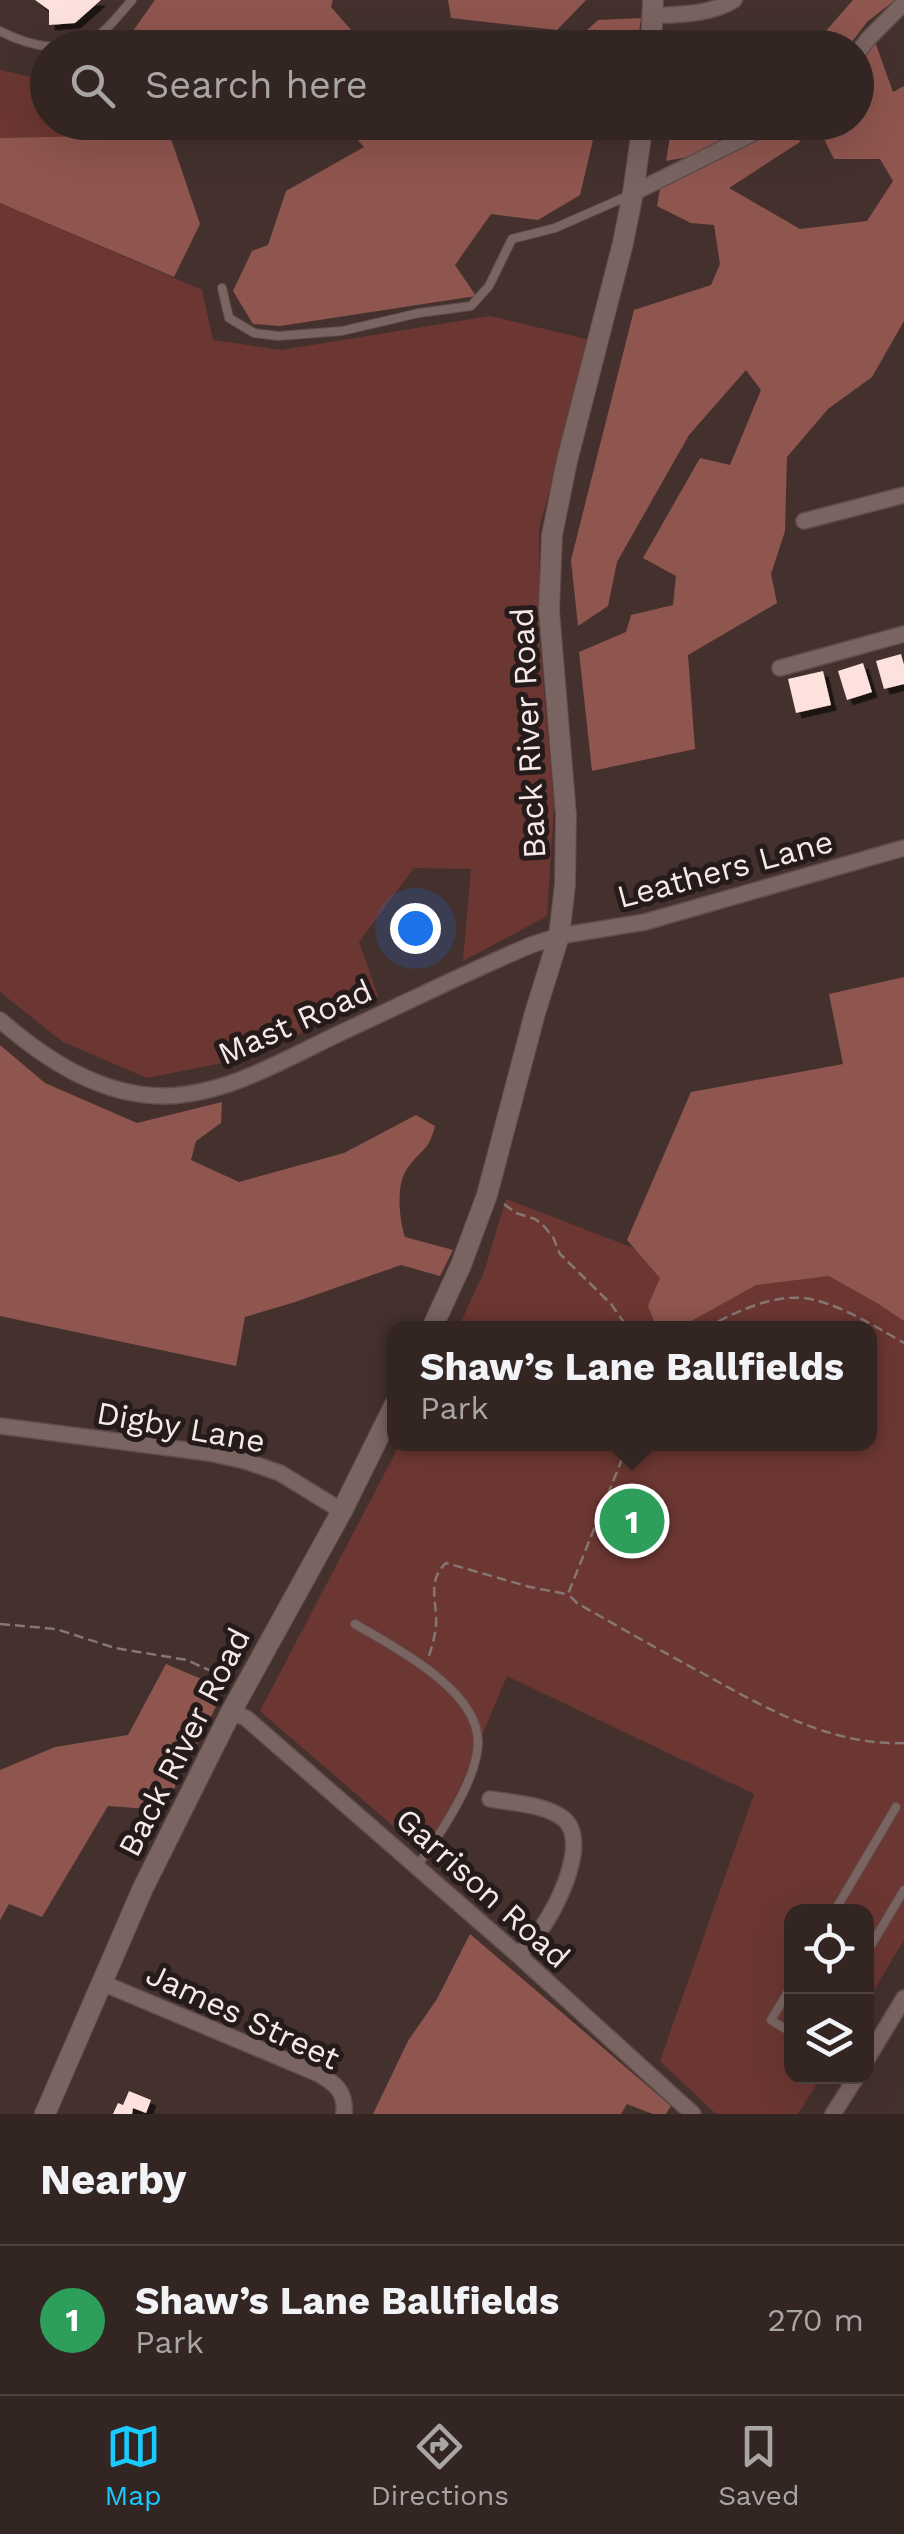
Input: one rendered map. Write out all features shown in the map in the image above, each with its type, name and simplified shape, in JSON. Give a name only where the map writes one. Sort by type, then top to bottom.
[{"type":"street","points":[[653,8],[703,12],[734,0]]},
{"type":"street","points":[[874,33],[904,3]]},
{"type":"street","name":"Back River Road","points":[[435,1321],[487,1195],[559,936],[565,885],[566,814],[549,610],[552,535],[618,262],[640,140]]},
{"type":"street","points":[[633,193],[740,140]]},
{"type":"street","points":[[804,522],[904,495]]},
{"type":"street","points":[[780,668],[904,634]]},
{"type":"street","name":"Leathers Lane","points":[[559,936],[645,922],[904,848]]},
{"type":"street","name":"Mast Road","points":[[0,1020],[26,1044],[58,1064],[109,1087],[146,1095],[184,1094],[256,1073],[494,960],[559,936]]},
{"type":"street","name":"Back River Road","points":[[45,2114],[143,1888],[231,1712],[342,1511],[387,1420]]},
{"type":"street","name":"Digby Lane","points":[[0,1426],[245,1461],[280,1473],[342,1511]]},
{"type":"street","name":"Garrison Road","points":[[231,1712],[246,1718],[280,1745],[692,2114]]},
{"type":"street","points":[[490,1799],[554,1813],[573,1831],[573,1858],[553,1910],[518,1955]]},
{"type":"street","name":"James Street","points":[[100,1982],[318,2074],[336,2084],[344,2096],[344,2114]]},
{"type":"street","points":[[874,2050],[898,2018],[904,1998]]},
{"type":"street","points":[[833,2114],[852,2084]]},
{"type":"lane","points":[[104,30],[132,0]]},
{"type":"lane","points":[[0,31],[30,43]]},
{"type":"lane","points":[[222,288],[229,318],[254,333],[278,336],[342,331],[471,306],[489,286],[512,239],[555,228],[633,193]]},
{"type":"lane","points":[[355,1624],[426,1668],[452,1690],[472,1720],[478,1744],[468,1779],[451,1816],[417,1866]]},
{"type":"lane","points":[[839,1904],[896,1807]]},
{"type":"lane","points":[[874,1941],[904,1890]]},
{"type":"lane","points":[[784,1998],[771,2020],[784,2028]]},
{"type":"path","points":[[498,1200],[542,1224],[560,1254],[623,1321]]},
{"type":"path","points":[[720,1321],[746,1308],[803,1298],[835,1307],[862,1321]]},
{"type":"path","points":[[877,1329],[904,1343]]},
{"type":"path","points":[[568,1594],[625,1451]]},
{"type":"path","points":[[426,1668],[437,1619],[434,1580],[446,1563],[568,1594],[650,1645],[790,1718],[863,1742],[904,1743]]},
{"type":"path","points":[[0,1624],[56,1629],[115,1648],[186,1660],[230,1681]]},
{"type":"shaded area","points":[[155,0],[333,0],[331,7],[351,30],[134,30]]},
{"type":"shaded area","points":[[448,0],[586,0],[557,30],[451,18]]},
{"type":"shaded area","points":[[853,0],[895,0],[861,30],[827,30]]},
{"type":"shaded area","points":[[641,18],[639,30],[587,30],[598,20]]},
{"type":"shaded area","points":[[874,44],[893,92],[904,86],[904,321],[872,377],[828,409],[787,457],[785,531],[771,574],[777,603],[688,655],[695,749],[592,771],[579,652],[626,632],[631,615],[673,605],[676,576],[643,558],[700,458],[730,465],[761,390],[746,370],[689,435],[617,562],[608,606],[578,626],[571,560],[634,310],[711,285],[720,264],[714,225],[691,223],[657,206],[660,189],[759,140],[799,140],[729,188],[800,229],[867,221],[893,181],[880,159],[834,159],[824,140],[874,140]]},
{"type":"shaded area","points":[[0,70],[30,77],[30,137],[0,138]]},
{"type":"shaded area","points":[[0,138],[171,140],[200,224],[174,277],[0,203]]},
{"type":"shaded area","points":[[358,140],[593,140],[580,195],[538,220],[491,214],[455,265],[476,296],[280,326],[253,324],[233,291],[252,251],[268,245],[286,191],[364,147]]},
{"type":"shaded area","points":[[669,140],[720,140],[688,157],[666,161]]},
{"type":"shaded area","points":[[0,203],[202,290],[213,340],[281,350],[490,316],[590,340],[539,529],[539,633],[554,806],[547,916],[463,961],[471,869],[414,868],[359,942],[378,996],[252,1057],[147,1078],[63,1042],[0,992]]},
{"type":"shaded area","points":[[904,977],[904,1321],[829,1276],[756,1285],[692,1321],[654,1321],[648,1306],[660,1278],[627,1240],[691,1092],[843,1064],[829,994]]},
{"type":"shaded area","points":[[0,1045],[45,1083],[137,1123],[222,1102],[221,1123],[196,1141],[191,1160],[239,1182],[344,1153],[416,1115],[435,1126],[428,1144],[402,1181],[400,1201],[405,1237],[453,1250],[440,1276],[401,1265],[245,1317],[236,1366],[0,1316]]},
{"type":"shaded area","points":[[506,1199],[644,1252],[904,1247],[904,1940],[874,1990],[874,1904],[784,1904],[784,2084],[817,2084],[798,2114],[716,2114],[660,2061],[754,1794],[507,1676],[430,1858],[260,1711],[396,1451],[877,1451],[877,1321],[461,1321],[484,1272]]},
{"type":"shaded area","points":[[166,1664],[225,1689],[163,1810],[108,1806],[42,1917],[9,1904],[0,1920],[0,1770],[55,1747],[128,1735]]},
{"type":"shaded area","points":[[470,1934],[671,2106],[666,2114],[653,2114],[627,2104],[621,2114],[373,2114],[408,2041],[437,1999]]},
{"type":"building","points":[[35,0],[101,0],[75,23],[49,25],[49,10]]},
{"type":"building","points":[[901,654],[904,684],[884,689],[876,661]]},
{"type":"building","points":[[863,663],[872,692],[847,700],[838,671]]},
{"type":"building","points":[[823,671],[831,705],[796,713],[788,679]]},
{"type":"building","points":[[129,2091],[151,2100],[146,2113],[133,2108],[132,2114],[113,2114],[118,2103],[123,2105]]},
{"type":"place","name":"Shaw’s Lane Ballfields","points":[[632,1521]]}]
